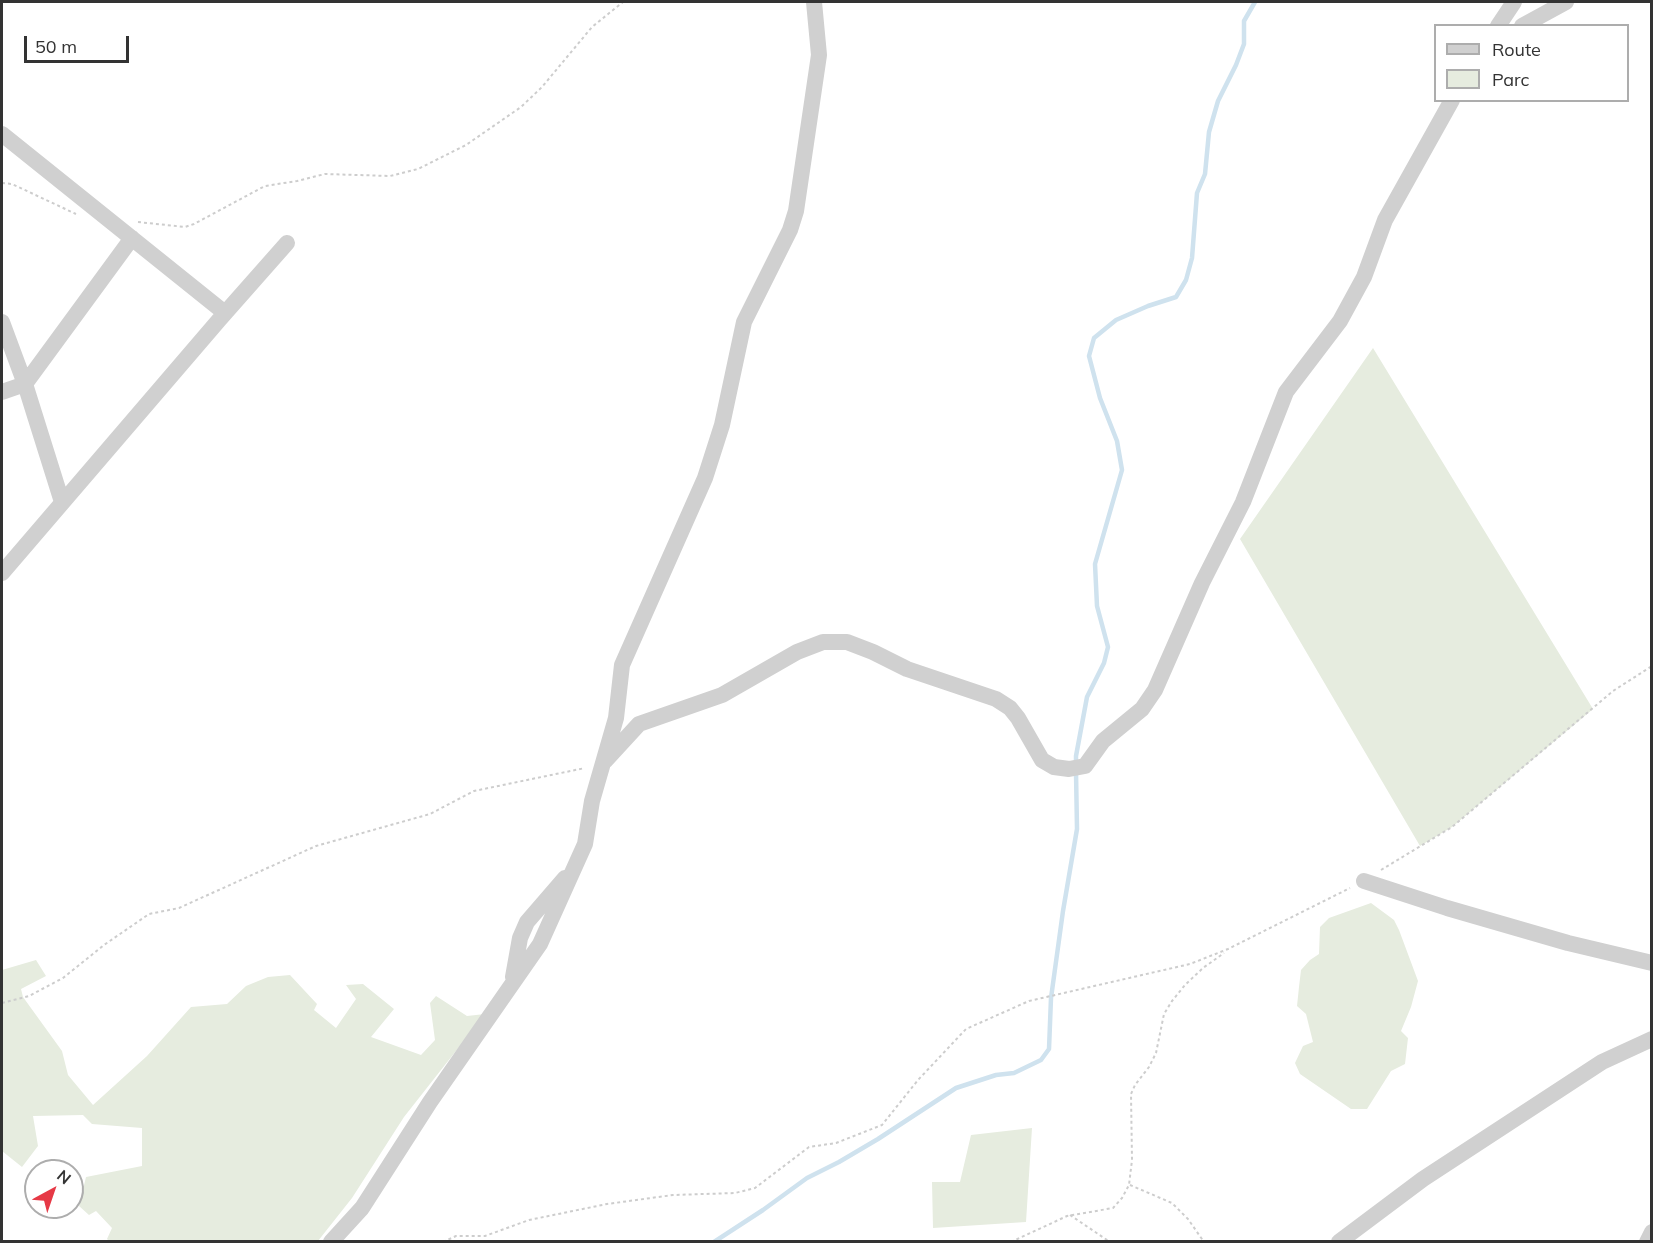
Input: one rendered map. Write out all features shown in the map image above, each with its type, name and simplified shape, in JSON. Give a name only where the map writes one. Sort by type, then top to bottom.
[{"type":"street","points":[[331,1242],[362,1208],[430,1102],[540,944],[585,844],[592,801],[616,718],[622,664],[705,478],[722,425],[744,322],[796,211],[819,55],[814,2]]},
{"type":"street","points":[[1499,24],[1514,2]]},
{"type":"street","points":[[1526,24],[1566,2]]},
{"type":"street","points":[[603,764],[639,724],[722,695],[797,652],[823,642],[847,642],[906,669],[996,699],[1010,708],[1018,718],[1042,760],[1054,766],[1069,769],[1085,766],[1103,741],[1142,709],[1155,690],[1202,583],[1243,502],[1286,392],[1340,321],[1364,277],[1385,220],[1451,102]]},
{"type":"street","points":[[2,134],[131,230],[225,313]]},
{"type":"street","points":[[2,392],[25,384],[131,230]]},
{"type":"street","points":[[2,573],[287,243]]},
{"type":"street","points":[[2,322],[25,384],[62,502]]},
{"type":"street","points":[[1364,881],[1557,940],[1652,963]]},
{"type":"street","points":[[1339,1242],[1422,1179],[1602,1062],[1652,1039]]},
{"type":"street","points":[[1647,1242],[1652,1232]]},
{"type":"path","points":[[131,230],[185,227],[265,186],[325,174],[390,176],[418,169],[466,145],[521,107],[542,87],[592,27],[623,2]]},
{"type":"path","points":[[2,183],[12,184],[78,215]]},
{"type":"path","points":[[443,1242],[456,1236],[485,1236],[529,1220],[607,1204],[673,1195],[735,1193],[755,1188],[809,1148],[836,1143],[882,1125],[918,1080],[966,1029],[1029,1001],[1190,964],[1228,949],[1364,881],[1452,827],[1613,691],[1652,666]]},
{"type":"path","points":[[2,1003],[29,996],[63,978],[104,945],[149,914],[179,908],[316,846],[430,814],[474,791],[603,764]]},
{"type":"path","points":[[1011,1242],[1070,1215],[1113,1208],[1122,1198],[1129,1185],[1132,1160],[1131,1094],[1156,1053],[1164,1014],[1185,985],[1228,949]]},
{"type":"path","points":[[1129,1185],[1172,1203],[1204,1242]]},
{"type":"path","points":[[1070,1215],[1110,1242]]},
{"type":"green space","points":[[1373,348],[1593,709],[1452,827],[1420,846],[1240,539]]},
{"type":"green space","points":[[1371,903],[1394,920],[1418,981],[1401,1031],[1408,1038],[1405,1064],[1391,1071],[1367,1109],[1351,1109],[1300,1074],[1295,1063],[1303,1046],[1313,1042],[1306,1014],[1297,1006],[1301,970],[1319,954],[1320,927],[1329,918]]},
{"type":"green space","points":[[36,960],[46,976],[21,989],[23,997],[62,1051],[68,1075],[93,1105],[147,1056],[191,1007],[227,1004],[246,986],[268,977],[290,975],[317,1004],[314,1010],[336,1028],[356,999],[346,985],[363,984],[394,1009],[371,1037],[421,1055],[435,1040],[430,1003],[436,996],[467,1016],[485,1014],[404,1117],[352,1198],[318,1241],[109,1241],[107,1239],[112,1228],[96,1211],[89,1215],[84,1210],[86,1177],[142,1166],[142,1128],[92,1124],[83,1115],[33,1116],[38,1146],[28,1159],[24,1159],[22,1167],[2,1151],[2,970]]},
{"type":"green space","points":[[1032,1128],[1026,1222],[933,1228],[932,1182],[960,1182],[971,1135]]},
{"type":"waterway","points":[[1076,764],[1087,697],[1104,663],[1108,647],[1097,606],[1095,564],[1122,470],[1117,441],[1100,398],[1089,356],[1094,338],[1116,320],[1176,297],[1186,280],[1192,258],[1197,193],[1205,174],[1209,132],[1218,101],[1244,44],[1244,21],[1255,2]]},
{"type":"waterway","points":[[714,1242],[807,1178],[878,1139],[956,1088],[996,1075],[1014,1073],[1041,1060],[1049,1049],[1051,998],[1077,829],[1076,772]]}]
